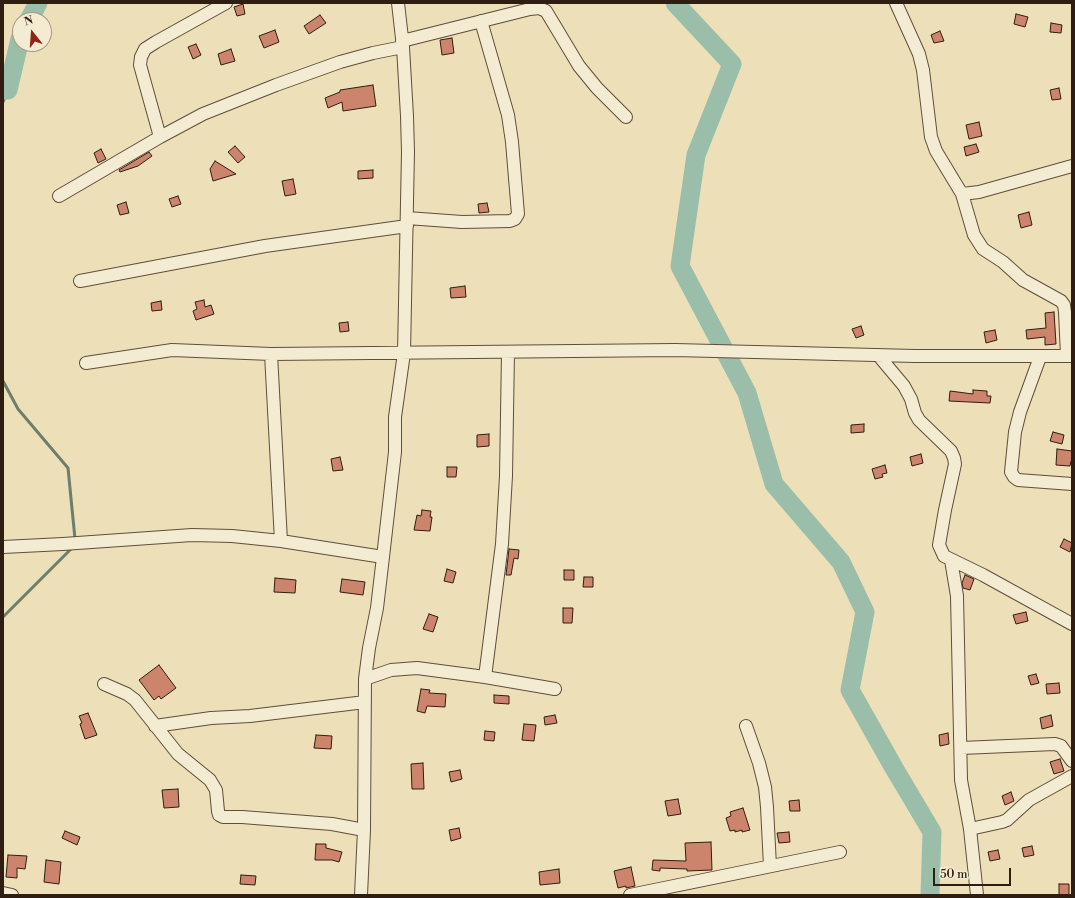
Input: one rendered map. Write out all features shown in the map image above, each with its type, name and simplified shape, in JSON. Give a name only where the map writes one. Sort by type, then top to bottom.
[{"type":"street","points":[[160,137],[140,65],[142,57],[146,49],[156,42],[226,3]]},
{"type":"street","points":[[361,895],[364,830],[365,679],[369,648],[377,608],[395,452],[395,417],[404,353],[408,131],[398,3]]},
{"type":"street","points":[[86,363],[172,350],[270,354],[675,350],[878,355],[1070,356],[1064,305],[1062,301],[1022,280],[1004,262],[983,249],[974,235],[962,194],[936,151],[932,137],[923,70],[919,54],[896,3]]},
{"type":"street","points":[[59,196],[160,137],[203,114],[276,85],[340,62],[481,21],[530,9],[539,8],[546,11],[579,66],[597,88],[626,117]]},
{"type":"street","points":[[80,281],[265,246],[407,222],[510,221],[515,219],[518,214],[512,142],[508,115],[481,21]]},
{"type":"street","points":[[962,194],[979,192],[1072,166]]},
{"type":"street","points":[[485,677],[502,544],[506,476],[508,352]]},
{"type":"street","points":[[270,354],[281,541]]},
{"type":"street","points":[[878,355],[904,386],[919,420],[951,452],[954,458],[955,464],[939,544],[944,556],[983,575],[1072,624]]},
{"type":"street","points":[[1040,357],[1020,412],[1015,432],[1012,472],[1014,478],[1018,480],[1072,484]]},
{"type":"street","points":[[3,547],[192,535],[232,536],[281,541],[383,557]]},
{"type":"street","points":[[951,560],[957,596],[961,780],[970,829],[977,895]]},
{"type":"street","points":[[365,679],[391,670],[417,668],[485,677],[555,689]]},
{"type":"street","points":[[104,684],[127,694],[135,700],[178,754],[210,780],[216,790],[219,815],[332,824],[364,830]]},
{"type":"street","points":[[156,726],[211,718],[250,716],[364,702]]},
{"type":"street","points":[[746,726],[759,763],[764,786],[767,807],[770,866]]},
{"type":"street","points":[[961,748],[1055,744],[1061,746],[1072,761]]},
{"type":"street","points":[[970,829],[1006,820],[1029,800],[1072,776]]},
{"type":"street","points":[[630,895],[659,892],[770,866],[840,852]]},
{"type":"street","points":[[3,894],[12,895]]},
{"type":"building","points":[[243,4],[245,14],[237,16],[234,7]]},
{"type":"building","points":[[1016,14],[1028,17],[1025,27],[1014,24]]},
{"type":"building","points":[[320,15],[326,23],[309,34],[304,26]]},
{"type":"building","points":[[1051,23],[1062,25],[1061,33],[1050,32]]},
{"type":"building","points":[[275,30],[279,42],[264,48],[259,36]]},
{"type":"building","points":[[940,31],[944,41],[934,43],[931,35]]},
{"type":"building","points":[[452,38],[454,53],[442,55],[440,40]]},
{"type":"building","points":[[196,44],[201,55],[193,59],[188,47]]},
{"type":"building","points":[[231,49],[235,61],[221,65],[218,54]]},
{"type":"building","points":[[373,85],[376,106],[343,111],[342,102],[328,108],[325,98],[340,92],[340,90]]},
{"type":"building","points":[[1059,88],[1061,99],[1052,100],[1050,90]]},
{"type":"building","points":[[979,122],[982,136],[969,139],[966,125]]},
{"type":"building","points":[[976,144],[979,152],[966,156],[964,147]]},
{"type":"building","points":[[235,146],[245,157],[238,163],[228,152]]},
{"type":"building","points":[[101,149],[106,159],[98,163],[94,153]]},
{"type":"building","points":[[149,152],[152,156],[138,166],[120,172],[119,170]]},
{"type":"building","points":[[215,161],[236,174],[213,181],[210,169]]},
{"type":"building","points":[[373,170],[373,178],[358,179],[358,171]]},
{"type":"building","points":[[293,179],[296,194],[285,196],[282,181]]},
{"type":"building","points":[[178,196],[181,204],[172,207],[169,199]]},
{"type":"building","points":[[126,202],[129,213],[120,215],[117,205]]},
{"type":"building","points":[[487,203],[489,212],[479,213],[478,204]]},
{"type":"building","points":[[1029,212],[1032,225],[1021,228],[1018,215]]},
{"type":"building","points":[[465,286],[466,297],[451,298],[450,288]]},
{"type":"building","points":[[204,300],[205,307],[211,305],[214,314],[196,320],[193,311],[197,309],[195,302]]},
{"type":"building","points":[[161,301],[162,310],[152,311],[151,303]]},
{"type":"building","points":[[1054,312],[1056,344],[1045,345],[1045,337],[1027,339],[1026,330],[1046,328],[1045,313]]},
{"type":"building","points":[[348,322],[349,331],[340,332],[339,323]]},
{"type":"building","points":[[861,326],[864,335],[856,338],[852,329]]},
{"type":"building","points":[[995,330],[997,340],[986,343],[984,332]]},
{"type":"building","points":[[973,390],[987,391],[987,396],[991,396],[990,403],[949,401],[950,391],[973,394]]},
{"type":"building","points":[[864,424],[864,432],[851,433],[851,425]]},
{"type":"building","points":[[1053,432],[1064,435],[1062,444],[1050,441]]},
{"type":"building","points":[[489,434],[489,446],[477,447],[477,435]]},
{"type":"building","points":[[1057,449],[1072,451],[1072,461],[1070,466],[1056,465]]},
{"type":"building","points":[[921,454],[923,463],[912,466],[910,457]]},
{"type":"building","points":[[340,457],[343,470],[333,471],[331,459]]},
{"type":"building","points":[[885,465],[887,473],[882,474],[883,477],[875,479],[872,469]]},
{"type":"building","points":[[447,467],[457,467],[456,477],[447,477]]},
{"type":"building","points":[[422,510],[431,511],[430,517],[432,517],[430,531],[414,530],[417,515],[421,516]]},
{"type":"building","points":[[1064,539],[1072,543],[1070,552],[1060,547]]},
{"type":"building","points":[[509,549],[519,550],[518,559],[514,558],[511,575],[506,575]]},
{"type":"building","points":[[447,569],[456,572],[453,583],[444,581]]},
{"type":"building","points":[[564,570],[574,570],[574,580],[564,580]]},
{"type":"building","points":[[965,575],[974,579],[970,590],[963,588],[962,583]]},
{"type":"building","points":[[584,577],[593,577],[593,587],[583,587]]},
{"type":"building","points":[[275,578],[296,580],[295,593],[274,592]]},
{"type":"building","points":[[342,579],[365,582],[363,595],[340,592]]},
{"type":"building","points":[[563,608],[573,608],[572,623],[563,623]]},
{"type":"building","points":[[1026,612],[1028,621],[1016,624],[1013,615]]},
{"type":"building","points":[[429,614],[438,617],[433,632],[423,629]]},
{"type":"building","points":[[159,665],[176,688],[161,699],[159,696],[154,700],[139,680]]},
{"type":"building","points":[[1036,674],[1039,683],[1031,685],[1028,676]]},
{"type":"building","points":[[1059,683],[1060,693],[1047,694],[1046,684]]},
{"type":"building","points":[[421,689],[430,690],[429,693],[446,694],[445,707],[427,706],[425,713],[417,711]]},
{"type":"building","points":[[494,695],[509,696],[509,704],[494,703]]},
{"type":"building","points":[[88,713],[97,735],[85,739],[79,716]]},
{"type":"building","points":[[555,715],[557,723],[545,725],[544,717]]},
{"type":"building","points":[[1051,715],[1053,726],[1042,729],[1040,718]]},
{"type":"building","points":[[524,724],[536,725],[534,741],[522,740]]},
{"type":"building","points":[[485,731],[495,732],[494,741],[484,740]]},
{"type":"building","points":[[948,733],[949,744],[940,746],[939,735]]},
{"type":"building","points":[[316,735],[332,736],[331,749],[314,748]]},
{"type":"building","points":[[1060,759],[1064,771],[1054,774],[1050,762]]},
{"type":"building","points":[[423,763],[424,789],[412,789],[411,764]]},
{"type":"building","points":[[460,770],[462,779],[451,782],[449,772]]},
{"type":"building","points":[[178,789],[179,807],[164,808],[162,790]]},
{"type":"building","points":[[1011,792],[1014,801],[1005,805],[1002,796]]},
{"type":"building","points":[[678,799],[681,814],[668,816],[665,801]]},
{"type":"building","points":[[799,800],[800,811],[790,811],[789,801]]},
{"type":"building","points":[[743,808],[750,830],[742,832],[742,830],[735,832],[735,830],[730,831],[726,818],[731,816],[730,812]]},
{"type":"building","points":[[459,828],[461,838],[451,841],[449,830]]},
{"type":"building","points":[[65,831],[80,837],[77,845],[62,838]]},
{"type":"building","points":[[789,832],[790,842],[779,843],[777,833]]},
{"type":"building","points":[[711,842],[712,870],[687,871],[687,869],[660,868],[660,871],[652,870],[653,860],[686,861],[685,843]]},
{"type":"building","points":[[316,844],[326,844],[326,848],[342,852],[339,862],[332,860],[315,860]]},
{"type":"building","points":[[1032,846],[1034,855],[1024,857],[1022,848]]},
{"type":"building","points":[[998,850],[1000,859],[990,861],[988,852]]},
{"type":"building","points":[[8,855],[27,856],[25,869],[17,868],[17,878],[6,877]]},
{"type":"building","points":[[46,860],[61,862],[59,884],[44,882]]},
{"type":"building","points":[[631,867],[635,886],[618,888],[614,871]]},
{"type":"building","points":[[559,869],[560,883],[540,885],[539,872]]},
{"type":"building","points":[[241,875],[256,876],[255,885],[240,884]]},
{"type":"building","points":[[1059,884],[1069,884],[1069,895],[1059,895]]},
{"type":"waterway","points":[[33,12],[38,3]]},
{"type":"waterway","points":[[675,3],[732,64],[696,155],[680,266],[747,393],[774,484],[841,562],[865,612],[850,690],[932,832],[930,895]]},
{"type":"waterway","points":[[3,90],[8,90],[17,52]]},
{"type":"waterway","points":[[3,102],[8,90]]},
{"type":"waterway","points":[[3,381],[18,409],[68,468],[75,539]]},
{"type":"waterway","points":[[3,617],[72,548]]}]
